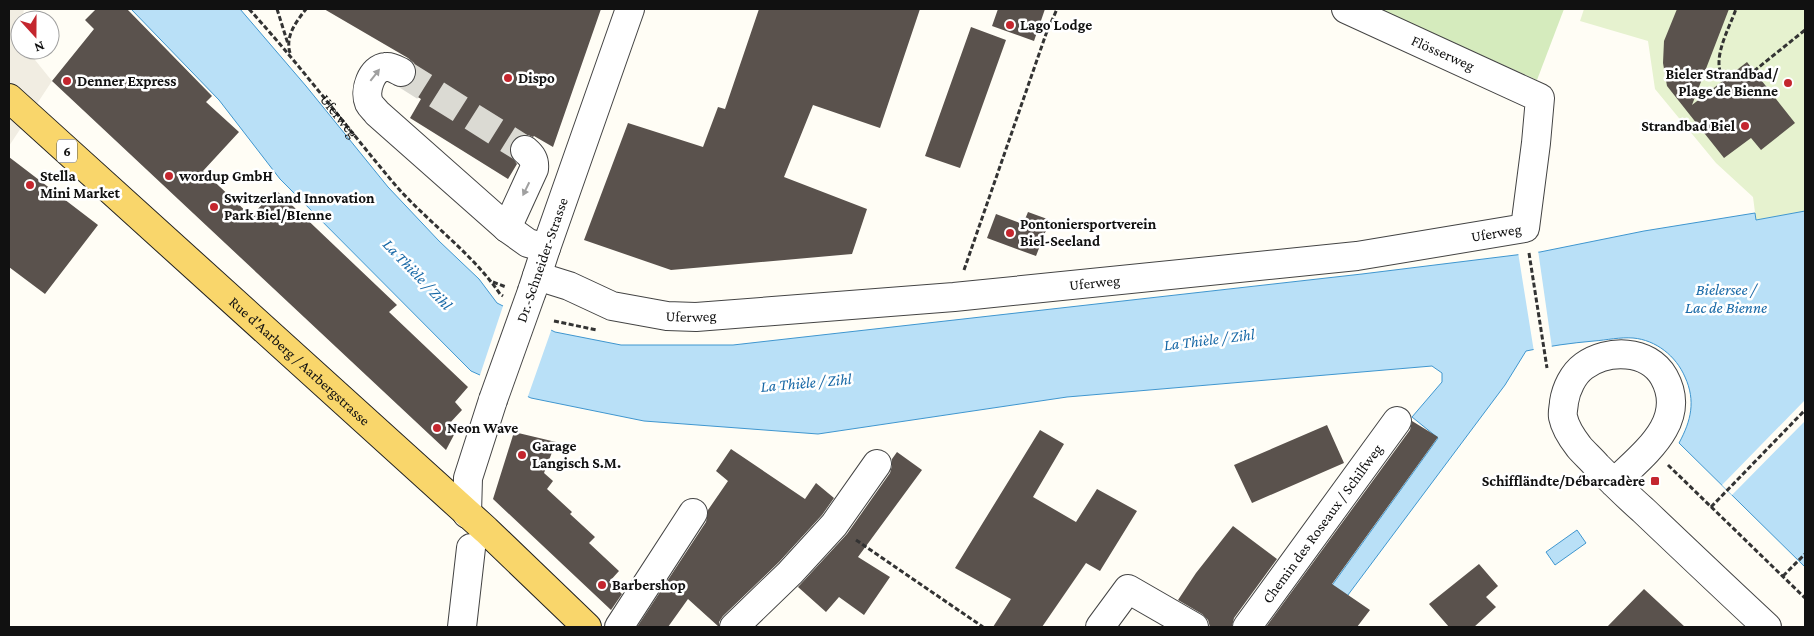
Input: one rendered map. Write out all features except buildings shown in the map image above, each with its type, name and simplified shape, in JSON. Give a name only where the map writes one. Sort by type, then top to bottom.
[{"type":"main road","name":"Rue d'Aarberg / Aarbergstrasse","points":[[9,98],[467,514],[587,627]]},
{"type":"street","name":"Dr.-Schneider-Strasse","points":[[467,514],[468,478],[493,400],[526,282],[546,248],[630,9]]},
{"type":"street","name":"Flösserweg","points":[[1346,9],[1540,98]]},
{"type":"street","points":[[401,72],[388,66],[380,68],[369,83],[367,94],[370,103],[377,113],[507,228],[528,243],[546,248]]},
{"type":"street","name":"Uferweg","points":[[526,282],[569,286],[612,306],[667,316],[696,317],[954,296],[1357,256],[1525,228],[1540,98]]},
{"type":"street","points":[[507,228],[534,169],[532,156],[525,150]]},
{"type":"street","points":[[1614,483],[1663,433],[1669,418],[1671,404],[1670,393],[1664,377],[1655,366],[1644,358],[1630,354],[1597,360],[1583,366],[1574,376],[1565,393],[1562,416],[1570,434],[1580,448],[1614,483],[1767,627]]},
{"type":"street","name":"Chemin des Roseaux / Schilfweg","points":[[1247,627],[1397,420]]},
{"type":"street","points":[[734,627],[790,573],[834,525],[877,464]]},
{"type":"street","points":[[619,627],[693,513]]},
{"type":"street","points":[[462,627],[471,548]]},
{"type":"street","points":[[1100,627],[1128,589],[1194,627]]},
{"type":"path","name":"Uferweg","points":[[249,9],[291,56],[398,188],[438,229],[484,271],[500,294]]},
{"type":"path","points":[[277,9],[291,56]]},
{"type":"path","points":[[291,56],[288,46],[290,34],[306,9]]},
{"type":"path","points":[[954,296],[1046,34],[1057,9]]},
{"type":"path","points":[[1724,79],[1718,59],[1736,9]]},
{"type":"path","points":[[1754,71],[1805,30]]},
{"type":"path","points":[[1528,251],[1548,369]]},
{"type":"path","points":[[492,282],[506,287],[526,282]]},
{"type":"path","points":[[1711,507],[1805,410]]},
{"type":"path","points":[[1650,447],[1805,598]]},
{"type":"path","points":[[834,525],[983,627]]},
{"type":"path","points":[[1783,576],[1805,554]]},
{"type":"green space","points":[[1379,9],[1564,9],[1537,80]]},
{"type":"green space","name":"Strandbad Biel","points":[[1584,9],[1805,9],[1805,211],[1756,220],[1753,197],[1716,163],[1655,89],[1648,41],[1580,21]]},
{"type":"shaded area","points":[[9,9],[24,9],[10,10],[10,60],[35,60],[52,81],[9,146]]},
{"type":"water","points":[[131,9],[240,9],[306,86],[388,187],[439,241],[479,279],[497,303],[555,332],[621,345],[733,345],[1362,274],[1540,252],[1644,231],[1755,213],[1756,220],[1805,211],[1805,567],[1679,443],[1687,427],[1691,411],[1690,394],[1685,377],[1671,356],[1650,342],[1641,339],[1618,338],[1526,351],[1505,385],[1324,627],[1319,627],[1307,620],[1438,438],[1412,417],[1442,382],[1442,373],[1432,366],[1067,397],[818,434],[644,421],[531,398],[471,371],[280,179],[219,100]]},
{"type":"water","points":[[1577,530],[1586,543],[1555,565],[1546,552]]},
{"type":"pier","points":[[1538,250],[1552,348],[1534,352],[1518,252]]},
{"type":"pier","points":[[504,303],[552,328],[527,399],[479,378]]},
{"type":"pier","points":[[1805,400],[1805,421],[1732,495],[1722,485]]},
{"type":"tunnel","points":[[401,72],[525,150]]},
{"type":"place","name":"Lago Lodge","points":[[1010,25]]},
{"type":"place","name":"Dispo","points":[[508,78]]},
{"type":"place","name":"Denner Express","points":[[67,81]]},
{"type":"place","name":"Bieler Strandbad/ Plage de Bienne","points":[[1788,83]]},
{"type":"place","name":"Strandbad Biel","points":[[1745,126]]},
{"type":"place","name":"wordup GmbH","points":[[169,176]]},
{"type":"place","name":"Stella Mini Market","points":[[30,185]]},
{"type":"place","name":"Switzerland Innovation Park Biel/BIenne","points":[[214,207]]},
{"type":"place","name":"Pontoniersportverein Biel-Seeland","points":[[1010,233]]},
{"type":"place","name":"Neon Wave","points":[[437,428]]},
{"type":"place","name":"Garage Langisch S.M.","points":[[522,455]]},
{"type":"place","name":"Schiffländte/Débarcadère","points":[[1655,481]]},
{"type":"place","name":"Barbershop","points":[[602,585]]},
{"type":"water label","name":"La Thièle / Zihl","points":[[418,274]]},
{"type":"water label","name":"Bielersee / Lac de Bienne","points":[[1726,298]]},
{"type":"water label","name":"La Thièle / Zihl","points":[[1209,339]]},
{"type":"water label","name":"La Thièle / Zihl","points":[[806,382]]}]
